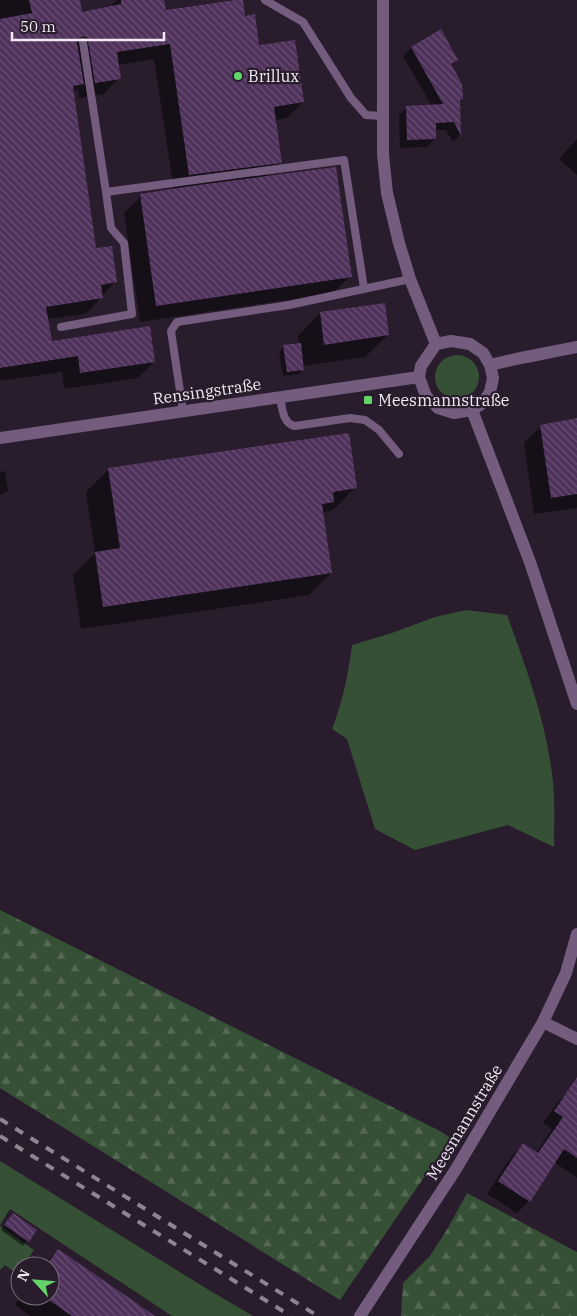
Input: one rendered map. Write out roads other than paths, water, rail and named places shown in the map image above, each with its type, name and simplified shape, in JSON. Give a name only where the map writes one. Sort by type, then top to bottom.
[{"type":"street","points":[[383,0],[383,154],[387,193],[410,279],[436,344]]},
{"type":"street","points":[[451,342],[470,344],[483,353],[490,365],[492,378],[490,392],[482,403],[472,410],[454,413],[438,408],[426,396],[419,377],[421,366],[436,344],[451,342]]},
{"type":"street","points":[[490,365],[577,348]]},
{"type":"street","name":"Rensingstraße","points":[[0,438],[419,377]]},
{"type":"street","points":[[472,410],[530,562],[574,686],[577,704]]},
{"type":"street","name":"Meesmannstraße","points":[[360,1316],[456,1169],[543,1022],[575,951],[577,934]]},
{"type":"street","points":[[543,1022],[577,1039]]},
{"type":"lane","points":[[265,0],[303,22],[351,98],[366,115],[383,116]]},
{"type":"lane","points":[[61,328],[132,314],[124,243],[110,228],[83,42]]},
{"type":"lane","points":[[106,192],[344,160],[364,288]]},
{"type":"lane","points":[[183,412],[171,332],[177,322],[289,305],[410,279]]},
{"type":"lane","points":[[280,397],[285,418],[291,426],[350,418],[365,420],[379,430],[399,454]]},
{"type":"railway","points":[[0,1119],[318,1316]]},
{"type":"railway","points":[[0,1136],[291,1316]]},
{"type":"place","name":"Brillux","points":[[238,76]]},
{"type":"place","name":"Meesmannstraße","points":[[368,400]]}]
